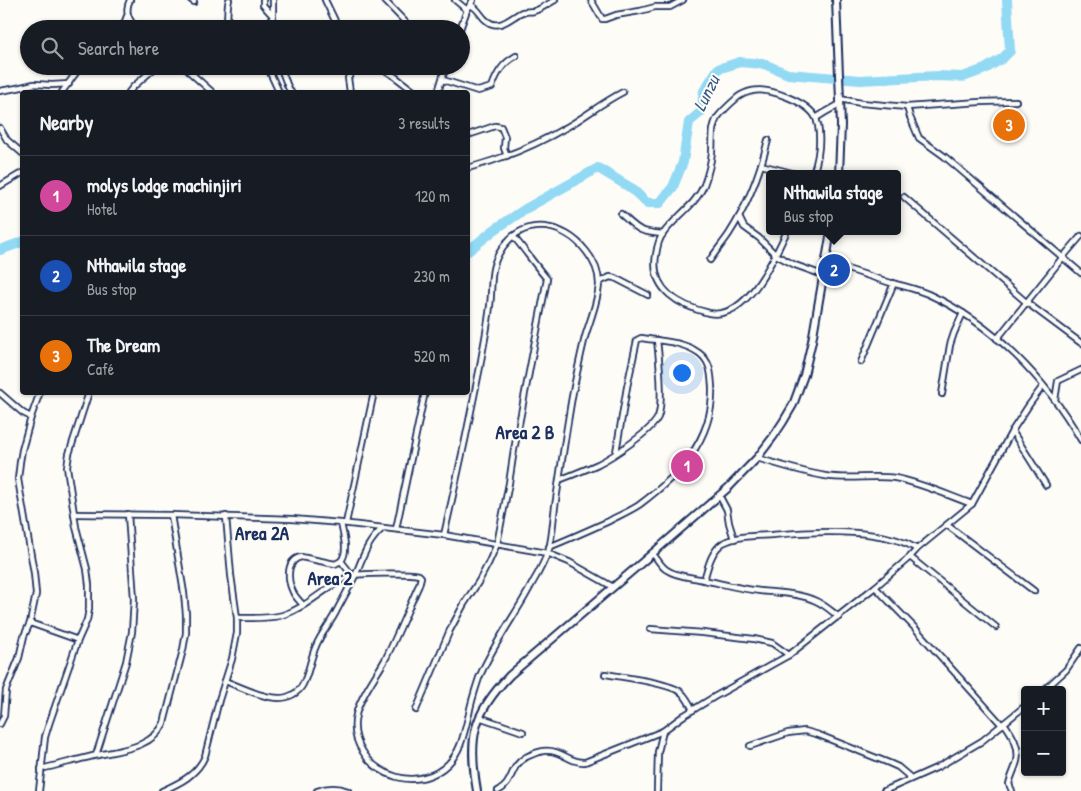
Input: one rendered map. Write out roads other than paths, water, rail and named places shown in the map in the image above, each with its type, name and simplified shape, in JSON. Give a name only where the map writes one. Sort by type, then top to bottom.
[{"type":"main road","points":[[836,0],[841,140],[840,170]]},
{"type":"main road","points":[[477,791],[472,744],[479,717],[495,690],[743,473],[758,458],[783,422],[793,405],[804,375],[812,341],[829,235]]},
{"type":"street","points":[[125,20],[130,0]]},
{"type":"street","points":[[228,20],[229,0]]},
{"type":"street","points":[[263,0],[263,5],[273,16]]},
{"type":"street","points":[[271,20],[273,0]]},
{"type":"street","points":[[326,0],[335,20]]},
{"type":"street","points":[[384,0],[403,20]]},
{"type":"street","points":[[455,0],[467,10]]},
{"type":"street","points":[[463,20],[472,2],[486,21],[498,24],[505,23],[524,11],[532,12],[555,0]]},
{"type":"street","points":[[591,0],[602,19],[616,14],[655,7],[670,7],[683,0]]},
{"type":"street","points":[[127,16],[129,20]]},
{"type":"street","points":[[443,80],[478,91],[492,87],[501,68],[516,56]]},
{"type":"street","points":[[64,90],[75,75]]},
{"type":"street","points":[[131,90],[147,75]]},
{"type":"street","points":[[192,75],[208,90]]},
{"type":"street","points":[[271,75],[278,90]]},
{"type":"street","points":[[283,75],[290,90]]},
{"type":"street","points":[[350,75],[348,78],[350,90]]},
{"type":"street","points":[[392,75],[412,90]]},
{"type":"street","points":[[439,90],[444,75]]},
{"type":"street","points":[[0,91],[34,84],[69,84]]},
{"type":"street","points":[[785,235],[755,290],[726,313],[709,313],[687,306],[664,290],[656,274],[656,251],[662,234],[704,187],[712,152],[712,133],[717,120],[726,107],[740,95],[753,90],[764,91],[789,98],[809,110],[816,118],[820,145],[814,170]]},
{"type":"street","points":[[470,167],[507,156],[541,141],[568,127],[623,92]]},
{"type":"street","points":[[816,118],[840,102],[907,107],[1016,101]]},
{"type":"street","points":[[907,107],[919,138],[944,156],[1081,273]]},
{"type":"street","points":[[470,134],[494,126],[501,127],[505,138],[504,148],[507,156]]},
{"type":"street","points":[[0,128],[7,140],[20,150]]},
{"type":"street","points":[[710,260],[739,217],[761,165],[768,140]]},
{"type":"street","points":[[761,165],[780,170]]},
{"type":"street","points":[[0,186],[20,174]]},
{"type":"street","points":[[904,197],[1026,302],[1081,343]]},
{"type":"street","points":[[621,214],[636,228],[645,232],[662,234]]},
{"type":"street","points":[[739,217],[744,227],[776,254],[795,265],[823,275]]},
{"type":"street","points":[[237,618],[278,616],[293,611],[354,575],[419,575],[421,577],[419,585],[381,668],[360,703],[355,714],[354,725],[359,747],[365,757],[384,771],[397,776],[409,779],[423,778],[436,773],[455,756],[461,745],[475,690],[483,670],[497,642],[527,593],[549,547],[576,381],[583,346],[597,299],[599,282],[598,272],[593,260],[582,246],[561,230],[536,227],[524,229],[513,236],[503,248],[492,271],[490,305],[480,365],[444,534]]},
{"type":"street","points":[[416,710],[450,630],[485,570],[497,544],[547,279],[513,236]]},
{"type":"street","points":[[997,339],[1081,236]]},
{"type":"street","points":[[826,262],[927,294],[963,313],[997,339],[1029,369],[1078,430],[1081,440]]},
{"type":"street","points":[[599,282],[610,277],[615,278],[648,295]]},
{"type":"street","points":[[861,362],[894,283]]},
{"type":"street","points":[[942,394],[952,340],[963,313]]},
{"type":"street","points":[[549,547],[636,506],[658,490],[677,472],[704,434],[709,414],[712,392],[710,368],[704,358],[690,348],[672,342],[641,338],[637,340],[626,387],[616,452]]},
{"type":"street","points":[[559,480],[598,464],[643,433],[654,422],[660,408],[661,393],[657,340]]},
{"type":"street","points":[[1055,400],[1058,381],[1081,370]]},
{"type":"street","points":[[498,791],[505,787],[518,765],[536,752],[551,751],[578,762],[585,762],[663,731],[728,688],[789,655],[875,587],[917,549],[972,504],[1012,431],[1028,405],[1044,386]]},
{"type":"street","points":[[0,393],[23,413],[31,417]]},
{"type":"street","points":[[0,724],[4,716],[6,690],[30,622],[36,594],[18,479],[20,462],[31,417],[39,395]]},
{"type":"street","points":[[39,791],[49,724],[78,640],[87,620],[90,599],[87,568],[74,514],[68,474],[68,460],[88,395]]},
{"type":"street","points":[[303,605],[292,588],[289,572],[290,565],[297,558],[301,557],[335,564],[341,562],[345,555],[344,523],[373,395]]},
{"type":"street","points":[[396,529],[424,395]]},
{"type":"street","points":[[1012,431],[1046,485]]},
{"type":"street","points":[[758,458],[825,476],[895,478],[972,504]]},
{"type":"street","points":[[719,495],[727,510],[728,523],[734,539]]},
{"type":"street","points":[[74,514],[170,514],[292,518],[444,534],[547,552],[564,559],[613,587]]},
{"type":"street","points":[[96,756],[126,662],[132,632],[134,599],[128,514]]},
{"type":"street","points":[[41,769],[127,750],[152,738],[164,723],[186,633],[184,593],[170,514]]},
{"type":"street","points":[[163,791],[190,776],[201,764],[205,756],[217,706],[235,646],[237,618],[226,516]]},
{"type":"street","points":[[947,525],[1034,591]]},
{"type":"street","points":[[225,681],[257,694],[270,697],[286,697],[298,691],[302,685],[316,645],[335,615],[368,546],[383,528]]},
{"type":"street","points":[[704,580],[716,549],[722,544],[742,536],[825,532],[874,535],[905,542],[917,549]]},
{"type":"street","points":[[652,553],[668,572],[727,586],[778,592],[808,598],[826,607],[838,617]]},
{"type":"street","points":[[910,557],[996,628]]},
{"type":"street","points":[[341,562],[354,575]]},
{"type":"street","points":[[875,587],[1003,724],[1015,740],[1018,757],[1009,784],[1012,791]]},
{"type":"street","points":[[30,622],[78,640]]},
{"type":"street","points":[[650,629],[754,639],[772,643],[789,655]]},
{"type":"street","points":[[1048,686],[1066,670],[1081,648]]},
{"type":"street","points":[[606,674],[677,689],[683,694],[693,710]]},
{"type":"street","points":[[884,791],[938,767],[982,741],[1021,709]]},
{"type":"street","points":[[479,717],[523,732]]},
{"type":"street","points":[[657,791],[658,752],[663,731]]},
{"type":"street","points":[[750,746],[788,733],[805,731],[890,763],[911,778]]},
{"type":"street","points":[[461,745],[472,744]]},
{"type":"street","points":[[317,791],[331,788],[342,788],[348,791]]},
{"type":"waterway","name":"Lunzu","points":[[470,249],[494,230],[527,208],[598,168],[631,188],[647,203],[660,203],[673,187],[683,162],[689,122],[701,112],[704,91],[718,69],[740,62],[764,64],[788,74],[860,80],[938,76],[963,77],[985,69],[1003,58],[1010,51],[1007,0]]},
{"type":"waterway","name":"Lunzu","points":[[0,250],[20,243]]},
{"type":"place","name":"The Dream","points":[[1009,125]]},
{"type":"place","name":"Nthawila stage","points":[[834,270]]},
{"type":"place","name":"molys lodge machinjiri","points":[[687,466]]},
{"type":"district","name":"Area 2 B","points":[[525,432]]},
{"type":"district","name":"Area 2A","points":[[262,533]]},
{"type":"district","name":"Area 2","points":[[330,578]]}]
